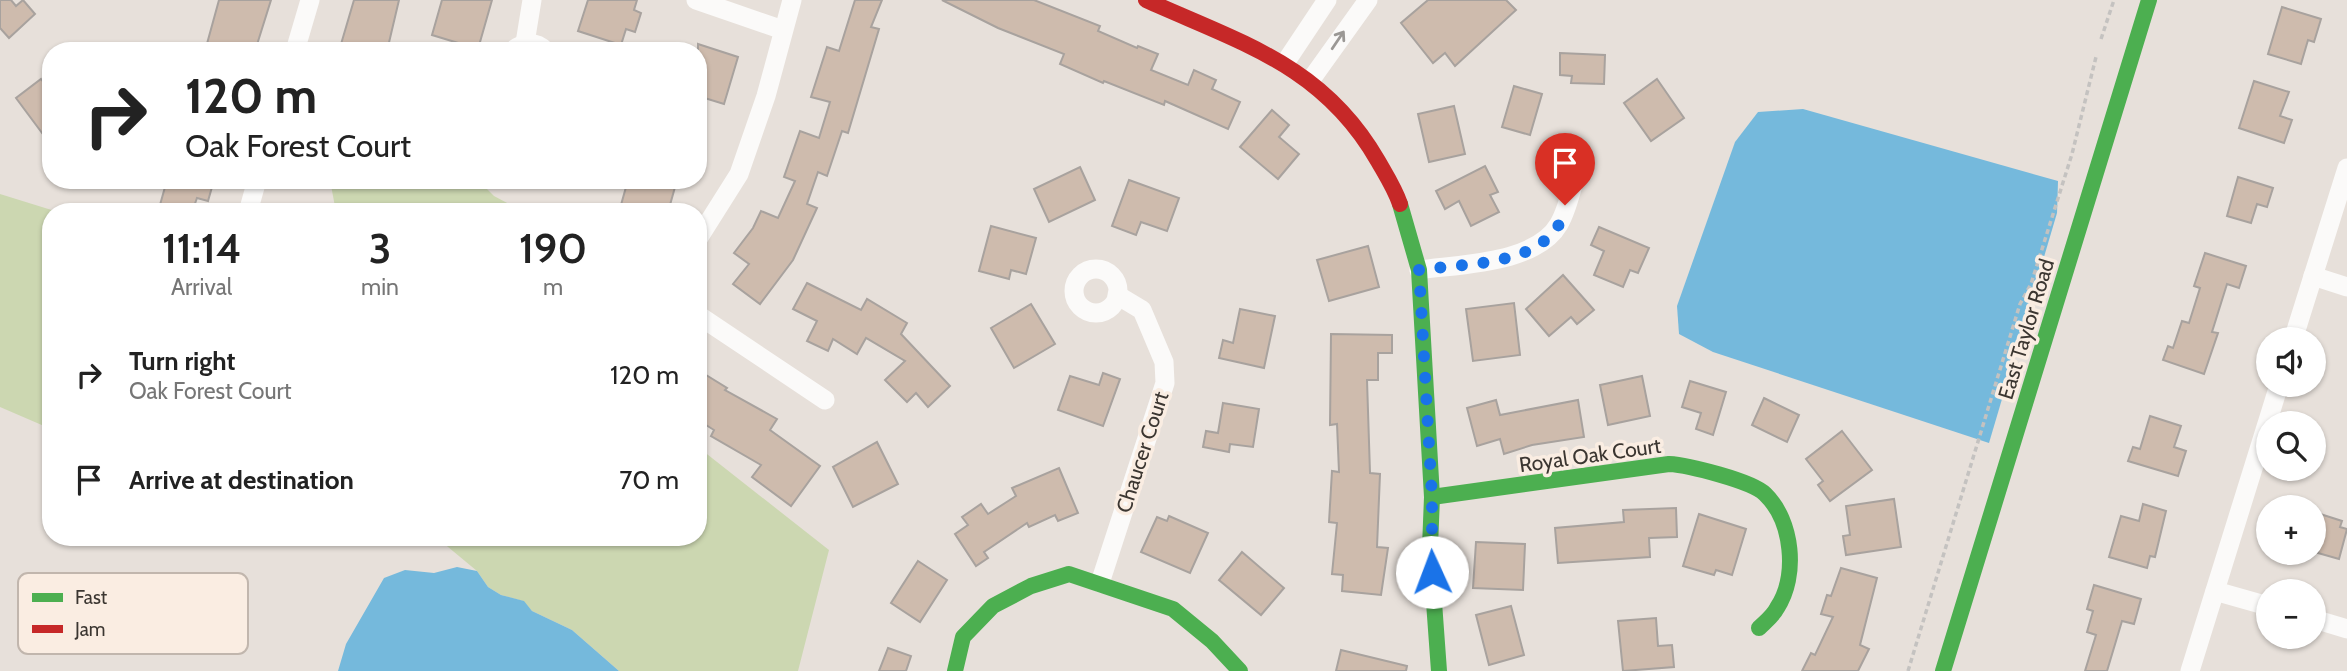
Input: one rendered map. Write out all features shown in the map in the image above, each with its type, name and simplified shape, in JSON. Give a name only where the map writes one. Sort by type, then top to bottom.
[{"type":"street","points":[[298,42],[310,0]]},
{"type":"street","points":[[520,42],[532,0]]},
{"type":"street","points":[[696,0],[783,30]]},
{"type":"street","points":[[707,225],[739,174],[766,96],[792,0]]},
{"type":"street","points":[[1146,0],[1285,63],[1310,81],[1326,94],[1366,139],[1397,195],[1419,270],[1432,497],[1430,547],[1439,671]]},
{"type":"street","points":[[1285,63],[1327,0]]},
{"type":"street","points":[[1310,81],[1368,0]]},
{"type":"street","name":"East Taylor Road","points":[[1943,671],[2149,0]]},
{"type":"street","points":[[1419,270],[1518,255],[1534,248],[1558,226],[1579,163]]},
{"type":"street","points":[[2297,327],[2347,168]]},
{"type":"street","points":[[2313,276],[2347,287]]},
{"type":"street","name":"Chaucer Court","points":[[1100,583],[1165,383],[1164,362],[1142,310],[1117,295]]},
{"type":"street","points":[[707,321],[825,400]]},
{"type":"street","points":[[2190,671],[2275,397]]},
{"type":"street","name":"Royal Oak Court","points":[[1432,497],[1549,483],[1670,464],[1691,465],[1764,492],[1786,522],[1789,581],[1777,609],[1759,628]]},
{"type":"street","points":[[955,671],[963,637],[993,606],[1031,586],[1069,574],[1173,608],[1212,640],[1240,671]]},
{"type":"street","points":[[2215,591],[2256,603]]},
{"type":"street","points":[[2326,623],[2347,629]]},
{"type":"path","points":[[2101,39],[2114,0]]},
{"type":"path","points":[[1908,671],[2020,304],[2031,284],[2072,154],[2096,57]]},
{"type":"green space","points":[[332,189],[487,189],[507,203],[334,203]]},
{"type":"green space","points":[[0,194],[42,207],[42,425],[0,407]]},
{"type":"green space","points":[[707,454],[829,550],[798,671],[619,671],[572,630],[532,611],[523,601],[501,595],[488,587],[477,571],[447,546],[707,546]]},
{"type":"water","points":[[1803,109],[2058,181],[2057,213],[1989,443],[1713,352],[1679,334],[1677,306],[1735,142],[1758,112]]},
{"type":"water","points":[[457,567],[477,571],[488,587],[501,595],[524,601],[532,611],[572,630],[619,671],[338,671],[346,644],[384,578],[405,570],[434,573]]},
{"type":"building","points":[[0,0],[11,0],[16,6],[23,0],[35,14],[9,38],[0,28]]},
{"type":"building","points":[[219,0],[271,0],[258,42],[207,42]]},
{"type":"building","points":[[354,0],[399,0],[389,42],[342,42]]},
{"type":"building","points":[[442,0],[492,0],[480,42],[455,42],[432,35]]},
{"type":"building","points":[[588,0],[637,0],[634,10],[641,13],[635,32],[626,29],[622,42],[612,42],[578,31]]},
{"type":"building","points":[[855,0],[882,0],[871,27],[879,29],[848,133],[842,131],[827,176],[818,172],[807,204],[817,208],[793,260],[760,304],[733,284],[749,264],[734,253],[753,228],[761,211],[778,218],[795,181],[784,177],[800,131],[819,138],[830,102],[811,97],[827,47],[839,51]]},
{"type":"building","points":[[942,0],[1034,0],[1100,26],[1098,31],[1137,48],[1138,46],[1158,54],[1151,70],[1188,85],[1194,70],[1216,80],[1212,89],[1240,102],[1228,129],[1165,101],[1164,105],[1060,64],[1064,54],[998,28]]},
{"type":"building","points":[[1428,0],[1506,0],[1516,10],[1455,66],[1445,53],[1433,63],[1401,23]]},
{"type":"building","points":[[2282,7],[2321,19],[2314,42],[2308,40],[2301,64],[2268,54]]},
{"type":"building","points":[[707,47],[738,57],[724,104],[707,99]]},
{"type":"building","points":[[1560,53],[1605,55],[1604,84],[1571,83],[1572,76],[1560,75]]},
{"type":"building","points":[[1657,79],[1684,118],[1651,141],[1624,103]]},
{"type":"building","points":[[42,80],[42,133],[16,98]]},
{"type":"building","points":[[2254,81],[2289,92],[2280,116],[2292,120],[2284,143],[2239,128]]},
{"type":"building","points":[[1514,86],[1542,94],[1530,135],[1502,127]]},
{"type":"building","points":[[1454,106],[1465,154],[1429,162],[1418,114]]},
{"type":"building","points":[[1272,110],[1289,125],[1279,137],[1299,154],[1278,179],[1240,147]]},
{"type":"building","points":[[1485,166],[1498,192],[1490,195],[1499,212],[1471,226],[1459,201],[1445,209],[1436,191]]},
{"type":"building","points":[[1080,167],[1095,200],[1049,222],[1034,189]]},
{"type":"building","points":[[2238,177],[2273,188],[2267,207],[2257,204],[2251,223],[2227,216]]},
{"type":"building","points":[[1129,180],[1179,198],[1167,231],[1141,222],[1136,235],[1112,226]]},
{"type":"building","points":[[164,189],[211,189],[208,201],[197,198],[195,203],[161,203]]},
{"type":"building","points":[[625,189],[674,189],[671,203],[622,203]]},
{"type":"building","points":[[991,226],[1036,238],[1026,274],[1011,270],[1009,279],[979,271]]},
{"type":"building","points":[[1599,227],[1649,248],[1638,273],[1630,270],[1623,287],[1594,275],[1604,251],[1591,245]]},
{"type":"building","points":[[1368,246],[1379,287],[1329,301],[1317,260]]},
{"type":"building","points":[[2205,253],[2246,266],[2239,288],[2227,284],[2212,332],[2218,333],[2204,374],[2163,360],[2168,346],[2173,348],[2182,321],[2189,323],[2200,288],[2194,286]]},
{"type":"building","points":[[1563,275],[1594,310],[1577,324],[1571,317],[1549,336],[1526,309]]},
{"type":"building","points":[[807,283],[861,310],[867,299],[907,323],[901,334],[950,386],[928,407],[916,393],[907,402],[885,380],[905,361],[866,338],[857,354],[833,339],[828,351],[807,341],[817,321],[793,309]]},
{"type":"building","points":[[1514,303],[1520,355],[1473,361],[1466,309]]},
{"type":"building","points":[[1031,304],[1055,344],[1014,368],[991,328]]},
{"type":"building","points":[[1240,309],[1275,316],[1264,368],[1219,358],[1223,340],[1233,343]]},
{"type":"building","points":[[1331,334],[1392,335],[1392,353],[1378,353],[1378,380],[1367,380],[1370,473],[1380,474],[1377,547],[1388,548],[1381,595],[1342,591],[1343,575],[1332,574],[1337,523],[1329,522],[1332,471],[1339,472],[1337,424],[1330,425]]},
{"type":"building","points":[[1103,373],[1120,379],[1103,426],[1058,410],[1070,376],[1099,385]]},
{"type":"building","points":[[707,376],[727,388],[725,390],[777,419],[770,430],[820,466],[791,506],[752,477],[761,465],[711,436],[714,430],[707,426]]},
{"type":"building","points":[[1642,376],[1650,416],[1608,425],[1600,385]]},
{"type":"building","points":[[1690,381],[1726,392],[1713,435],[1696,429],[1701,413],[1682,407]]},
{"type":"building","points":[[1764,398],[1799,415],[1787,442],[1752,425]]},
{"type":"building","points":[[1496,400],[1500,415],[1578,400],[1584,437],[1532,445],[1504,454],[1500,439],[1477,446],[1467,408]]},
{"type":"building","points":[[1223,403],[1259,409],[1253,447],[1230,444],[1229,452],[1203,447],[1206,431],[1218,433]]},
{"type":"building","points":[[2150,416],[2181,426],[2174,447],[2186,451],[2178,476],[2128,461],[2133,447],[2140,449]]},
{"type":"building","points":[[1842,431],[1872,470],[1830,501],[1818,485],[1823,481],[1806,459]]},
{"type":"building","points":[[877,442],[898,484],[853,507],[833,467]]},
{"type":"building","points":[[1059,468],[1078,513],[1058,521],[1055,515],[1029,527],[1027,523],[984,552],[988,558],[976,566],[955,534],[968,525],[962,517],[981,504],[988,514],[1016,496],[1012,488]]},
{"type":"building","points":[[1894,499],[1901,547],[1846,555],[1843,536],[1850,535],[1846,506]]},
{"type":"building","points":[[2143,504],[2166,511],[2155,557],[2150,556],[2147,568],[2109,557],[2121,516],[2139,521]]},
{"type":"building","points":[[1676,508],[1677,537],[1649,538],[1650,557],[1558,563],[1555,528],[1624,522],[1623,510]]},
{"type":"building","points":[[1699,514],[1746,529],[1732,575],[1716,570],[1714,575],[1683,566]]},
{"type":"building","points":[[1169,516],[1208,533],[1190,573],[1141,552],[1157,517],[1167,521]]},
{"type":"building","points":[[2326,516],[2342,521],[2340,527],[2347,529],[2339,559],[2326,555]]},
{"type":"building","points":[[1476,542],[1525,544],[1523,590],[1473,588]]},
{"type":"building","points":[[1242,552],[1284,588],[1261,615],[1219,580]]},
{"type":"building","points":[[918,561],[947,580],[920,622],[891,603]]},
{"type":"building","points":[[1841,568],[1877,578],[1860,645],[1869,649],[1858,671],[1802,671],[1811,653],[1815,655],[1833,617],[1821,614]]},
{"type":"building","points":[[2094,585],[2141,599],[2134,624],[2122,621],[2107,671],[2085,671],[2096,635],[2087,632],[2093,611],[2087,609]]},
{"type":"building","points":[[1511,606],[1524,655],[1489,665],[1476,615]]},
{"type":"building","points":[[1656,618],[1658,646],[1672,645],[1674,667],[1623,671],[1618,621]]},
{"type":"building","points":[[888,648],[911,656],[906,671],[879,671]]},
{"type":"building","points":[[1341,650],[1407,666],[1406,671],[1336,671]]},
{"type":"traffic: fast","points":[[1943,671],[2149,0]]},
{"type":"traffic: fast","points":[[1400,204],[1419,270],[1432,497],[1430,547],[1439,671]]},
{"type":"traffic: fast","points":[[1432,497],[1669,464],[1747,484],[1765,494],[1774,505],[1787,533],[1789,549],[1790,565],[1784,595],[1773,614],[1759,628]]},
{"type":"traffic: fast","points":[[955,671],[963,637],[993,606],[1031,586],[1069,574],[1173,609],[1212,641],[1240,671]]},
{"type":"traffic: jam","points":[[1146,0],[1247,45],[1305,79],[1332,101],[1356,128],[1378,161],[1400,204]]},
{"type":"route","points":[[1432,572],[1432,497],[1419,270],[1518,255],[1534,248],[1558,226],[1565,205]]}]
